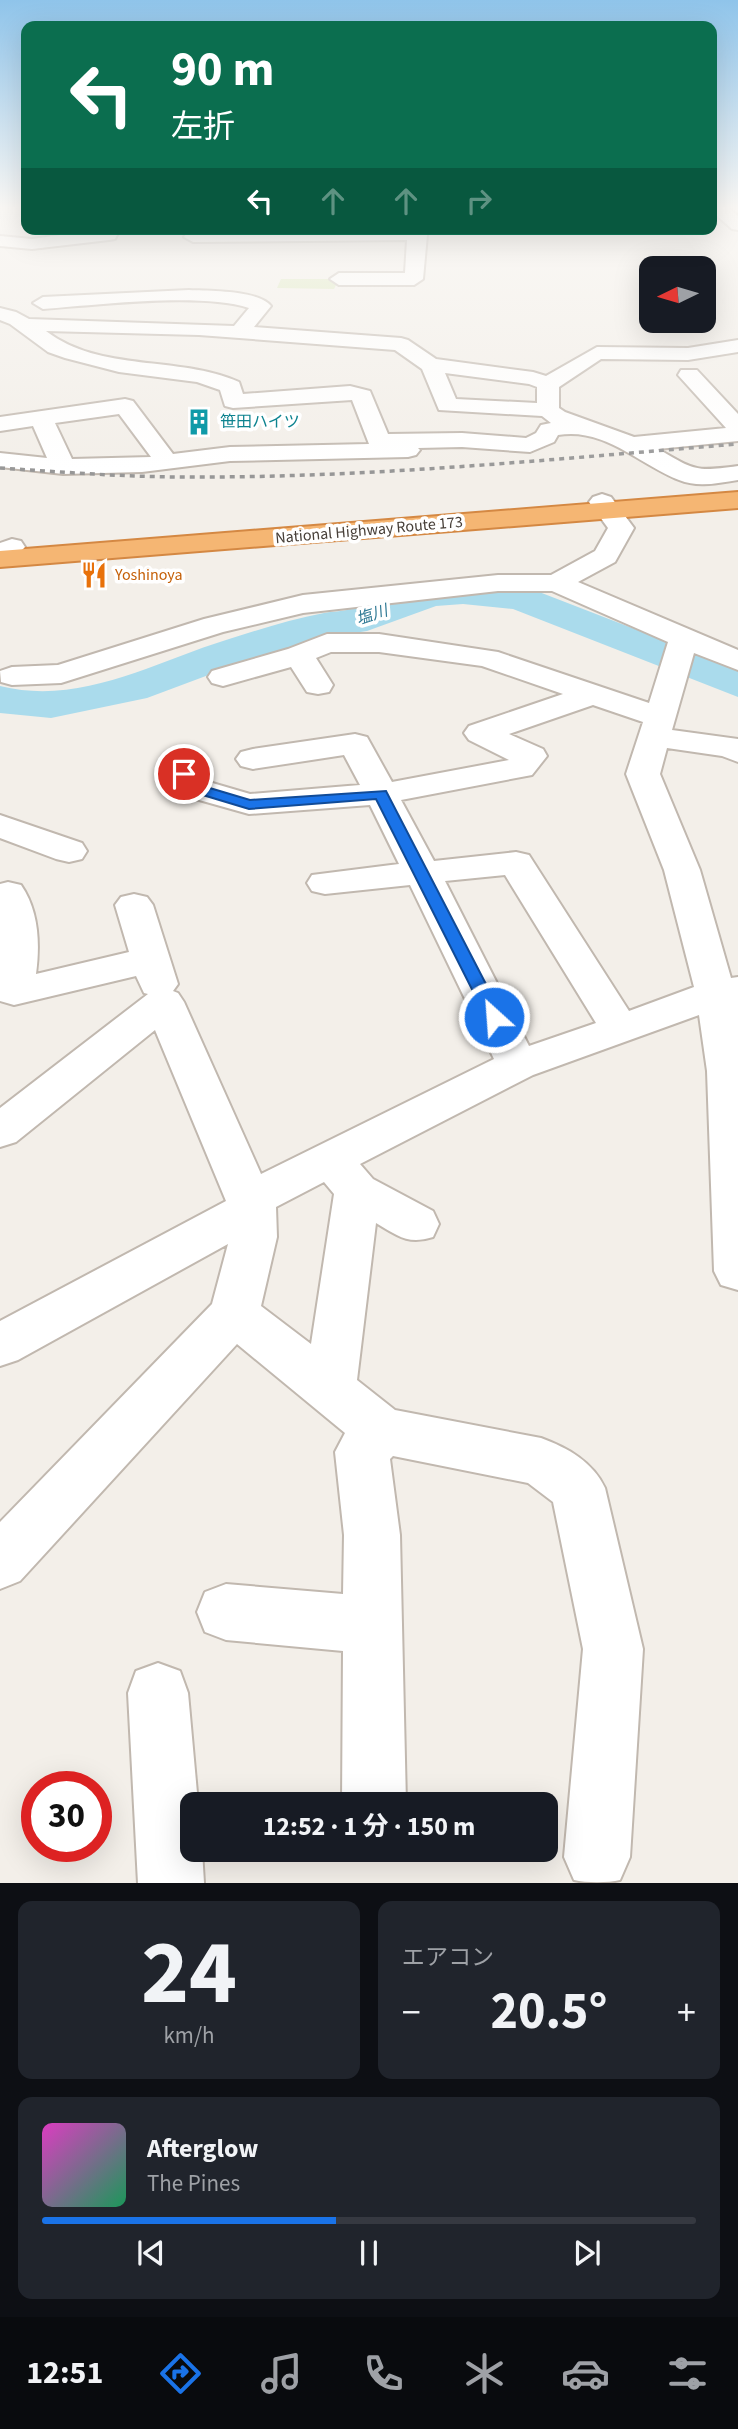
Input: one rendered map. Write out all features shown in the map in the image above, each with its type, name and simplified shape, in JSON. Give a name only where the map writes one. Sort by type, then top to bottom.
[{"type":"highway","name":"National Highway Route 173","points":[[3,553],[605,506],[738,492]]},
{"type":"highway","name":"National Highway Route 173","points":[[605,506],[738,500]]},
{"type":"street","points":[[245,300],[248,295]]},
{"type":"street","points":[[309,338],[331,295]]},
{"type":"street","points":[[0,313],[41,303],[143,297],[245,300],[261,306],[239,332]]},
{"type":"street","points":[[0,313],[9,315],[61,351],[132,368],[211,377],[231,387],[233,401],[350,393],[362,396],[379,441],[462,439],[530,445],[546,438],[549,430],[577,425]]},
{"type":"street","points":[[25,325],[239,332],[401,344],[416,358],[431,365],[533,378],[548,384]]},
{"type":"street","points":[[548,384],[597,353],[688,354],[738,346]]},
{"type":"street","points":[[431,365],[447,405],[548,410],[556,417],[632,444],[687,475],[705,478],[738,473]]},
{"type":"street","points":[[689,375],[738,428]]},
{"type":"street","points":[[548,384],[548,410]]},
{"type":"street","points":[[0,424],[125,406],[167,462]]},
{"type":"street","points":[[41,418],[63,467]]},
{"type":"street","points":[[348,427],[375,425]]},
{"type":"street","points":[[243,433],[295,430]]},
{"type":"street","points":[[632,444],[738,434]]},
{"type":"street","points":[[0,460],[63,467],[167,462],[230,454],[455,448],[479,442]]},
{"type":"street","points":[[556,583],[605,556],[621,528],[605,506]]},
{"type":"street","points":[[12,676],[61,674],[214,625],[303,604],[484,584],[556,583],[738,661]]},
{"type":"street","points":[[684,638],[643,774],[727,992],[735,1075],[738,1271]]},
{"type":"street","points":[[223,677],[299,655],[327,643],[379,643],[487,658],[594,694],[657,727],[736,749]]},
{"type":"street","points":[[299,655],[318,685]]},
{"type":"street","points":[[184,774],[198,789],[249,804],[381,794],[520,768],[531,755],[480,733],[594,694]]},
{"type":"street","points":[[253,759],[355,744],[518,1065]]},
{"type":"street","points":[[0,826],[69,851]]},
{"type":"street","points":[[325,883],[516,863],[620,1029]]},
{"type":"street","points":[[8,893],[21,943],[7,995],[149,960]]},
{"type":"street","points":[[0,1562],[235,1313],[253,1237],[251,1204],[164,1002],[134,905]]},
{"type":"street","points":[[0,1345],[251,1204],[344,1175],[518,1065],[727,992]]},
{"type":"street","points":[[0,1131],[164,1002]]},
{"type":"street","points":[[344,1175],[416,1224]]},
{"type":"street","points":[[330,1389],[344,1175]]},
{"type":"street","points":[[235,1313],[383,1431],[541,1462],[578,1488],[613,1649],[597,1857]]},
{"type":"street","points":[[374,1792],[372,1535],[362,1452],[383,1431]]},
{"type":"street","points":[[226,1612],[372,1625]]},
{"type":"street","points":[[158,1693],[171,1883]]},
{"type":"waterway","name":"塩川","points":[[0,699],[15,703],[51,705],[147,685],[239,649],[325,625],[353,622],[430,595],[463,592],[520,598],[738,684]]},
{"type":"railway","points":[[0,468],[163,477],[324,474],[738,444]]},
{"type":"place","name":"笹田ハイツ","points":[[199,422]]},
{"type":"place","name":"Yoshinoya","points":[[94,575]]},
{"type":"route","points":[[184,774],[198,789],[249,804],[381,794],[494,1017]]}]
